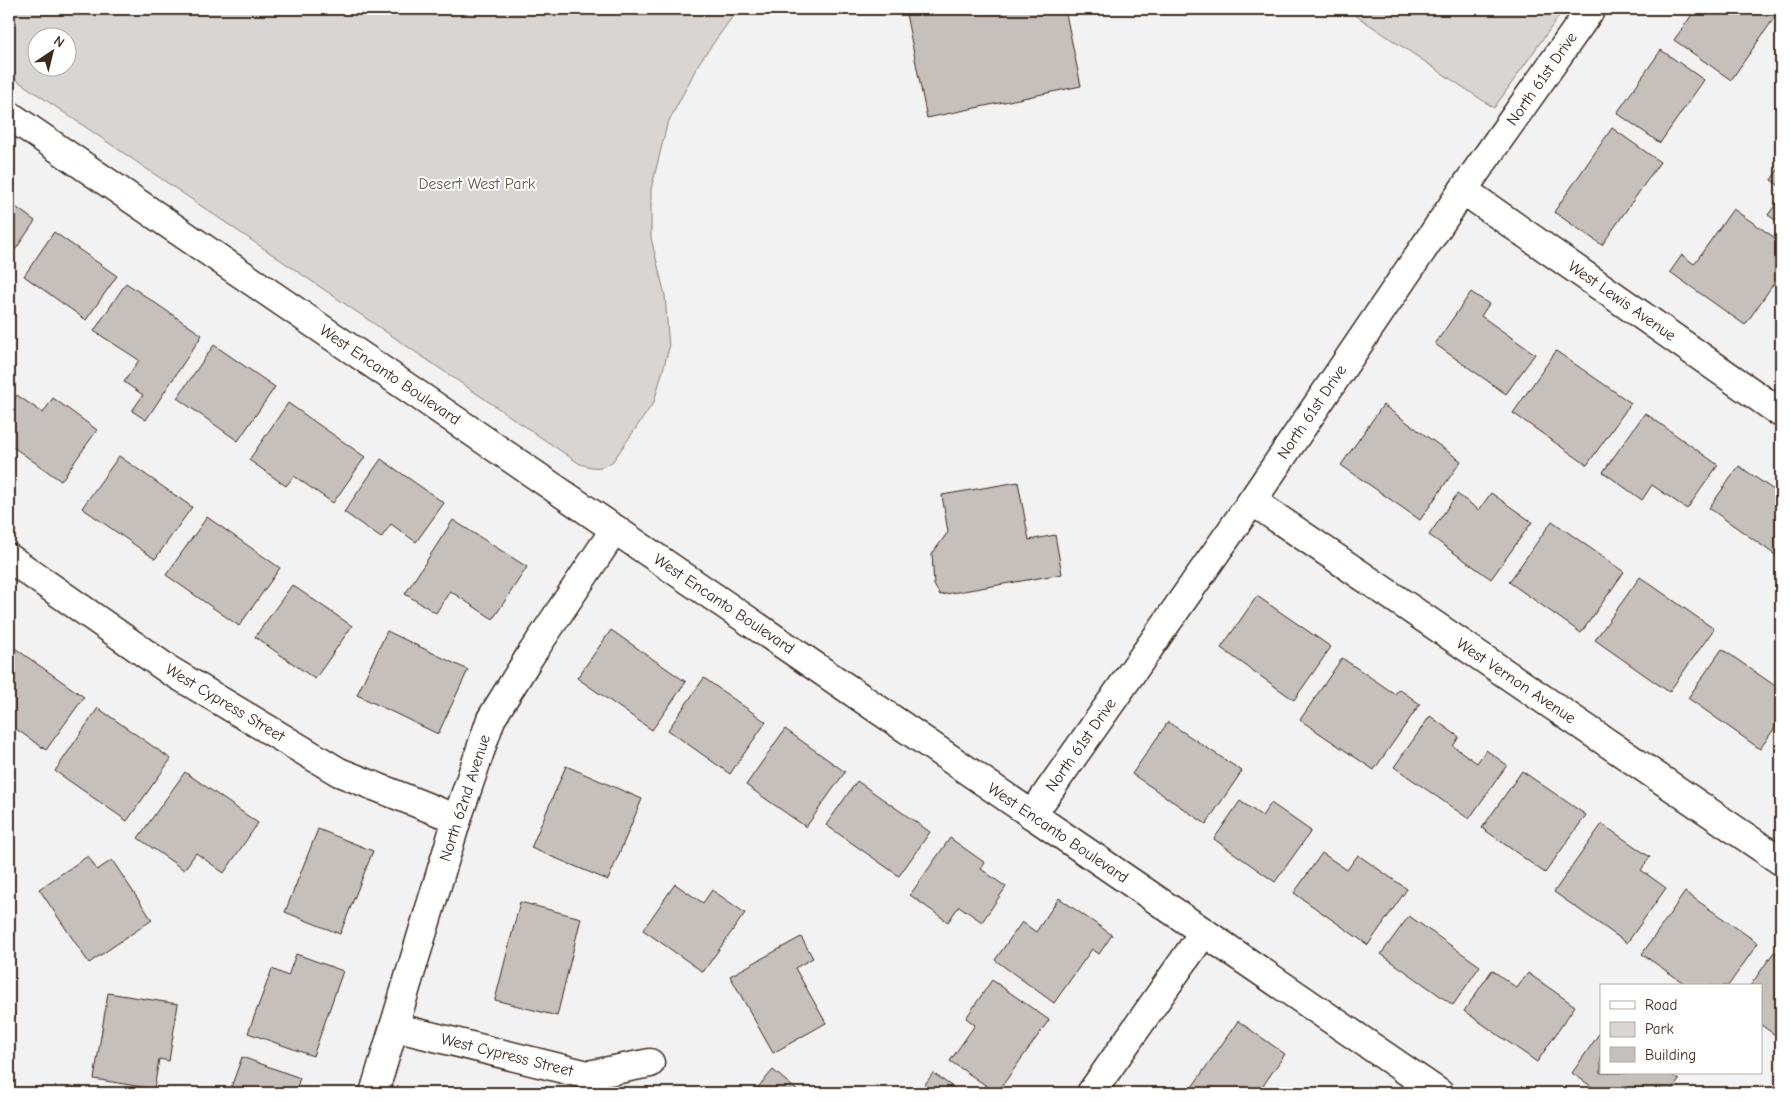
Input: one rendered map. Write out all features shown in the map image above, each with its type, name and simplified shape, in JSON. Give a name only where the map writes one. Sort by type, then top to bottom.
[{"type":"street","name":"North 61st Drive","points":[[1032,815],[1252,501],[1463,190],[1591,9]]},
{"type":"street","name":"West Encanto Boulevard","points":[[9,115],[1440,1093]]},
{"type":"street","name":"West Lewis Avenue","points":[[1463,190],[1781,413]]},
{"type":"street","name":"West Vernon Avenue","points":[[1252,501],[1781,861]]},
{"type":"street","name":"North 62nd Avenue","points":[[374,1093],[457,819],[491,719],[530,656],[615,529]]},
{"type":"street","name":"West Cypress Street","points":[[9,558],[169,670],[339,772],[457,819]]},
{"type":"street","points":[[1091,1093],[1204,932]]},
{"type":"street","name":"West Cypress Street","points":[[394,1027],[588,1075],[650,1063]]},
{"type":"green space","name":"Desert West Park","points":[[9,9],[738,9],[699,63],[667,125],[651,189],[651,238],[665,295],[669,348],[654,402],[613,461],[605,466],[597,467],[580,464],[9,75]]},
{"type":"green space","points":[[1346,9],[1564,9],[1494,108]]},
{"type":"building","points":[[905,9],[1065,9],[1081,86],[927,118]]},
{"type":"building","points":[[1696,9],[1776,9],[1779,11],[1731,80],[1674,40]]},
{"type":"building","points":[[1661,50],[1704,80],[1660,143],[1617,113]]},
{"type":"building","points":[[1612,128],[1660,162],[1602,245],[1554,212]]},
{"type":"building","points":[[1781,165],[1781,187],[1771,180]]},
{"type":"building","points":[[1781,197],[1781,224],[1768,215]]},
{"type":"building","points":[[9,202],[35,221],[9,259]]},
{"type":"building","points":[[1733,209],[1781,242],[1781,273],[1745,325],[1670,272],[1682,255],[1694,264]]},
{"type":"building","points":[[54,232],[117,276],[86,320],[24,276]]},
{"type":"building","points":[[126,283],[202,335],[146,420],[132,411],[143,395],[124,382],[139,360],[94,331]]},
{"type":"building","points":[[1471,292],[1489,304],[1481,316],[1535,354],[1506,394],[1435,344]]},
{"type":"building","points":[[214,345],[275,387],[238,441],[177,398]]},
{"type":"building","points":[[1556,351],[1631,403],[1587,465],[1513,413]]},
{"type":"building","points":[[17,395],[43,413],[53,398],[97,430],[61,481],[9,444],[9,407]]},
{"type":"building","points":[[288,403],[365,457],[333,503],[294,476],[286,486],[249,460]]},
{"type":"building","points":[[1383,405],[1461,461],[1420,520],[1341,465]]},
{"type":"building","points":[[1645,413],[1718,465],[1687,509],[1652,485],[1642,500],[1603,472]]},
{"type":"building","points":[[119,456],[192,507],[155,559],[82,508]]},
{"type":"building","points":[[381,459],[444,503],[416,542],[391,524],[381,538],[344,512]]},
{"type":"building","points":[[1739,466],[1781,495],[1781,559],[1709,508]]},
{"type":"building","points":[[1018,482],[1029,540],[1055,535],[1062,574],[940,595],[934,585],[932,554],[948,532],[942,495]]},
{"type":"building","points":[[1491,493],[1532,522],[1491,579],[1429,535],[1457,494],[1479,510]]},
{"type":"building","points":[[207,517],[280,568],[239,626],[166,575]]},
{"type":"building","points":[[453,520],[527,567],[493,619],[450,591],[436,613],[405,594]]},
{"type":"building","points":[[1552,521],[1624,572],[1581,633],[1509,582]]},
{"type":"building","points":[[1640,577],[1714,629],[1669,692],[1595,640]]},
{"type":"building","points":[[292,585],[352,626],[315,679],[255,637]]},
{"type":"building","points":[[1257,596],[1331,647],[1294,700],[1221,648]]},
{"type":"building","points":[[611,630],[686,682],[652,730],[577,678]]},
{"type":"building","points":[[387,631],[468,670],[438,734],[357,695]]},
{"type":"building","points":[[9,644],[84,697],[46,750],[9,724]]},
{"type":"building","points":[[1722,649],[1781,690],[1781,719],[1760,749],[1688,698]]},
{"type":"building","points":[[1342,658],[1395,694],[1399,689],[1420,704],[1374,770],[1300,720]]},
{"type":"building","points":[[704,678],[766,722],[730,774],[668,730]]},
{"type":"building","points":[[98,708],[171,759],[127,821],[55,771]]},
{"type":"building","points":[[1430,716],[1459,737],[1453,746],[1477,763],[1486,750],[1507,765],[1469,819],[1394,767]]},
{"type":"building","points":[[1168,722],[1242,771],[1206,824],[1132,774]]},
{"type":"building","points":[[785,729],[845,772],[806,827],[746,785]]},
{"type":"building","points":[[566,766],[642,799],[608,880],[531,848]]},
{"type":"building","points":[[1522,771],[1586,815],[1545,873],[1482,828]]},
{"type":"building","points":[[185,772],[258,823],[224,873],[196,853],[184,870],[138,838]]},
{"type":"building","points":[[857,781],[930,832],[899,876],[826,825]]},
{"type":"building","points":[[1240,801],[1262,816],[1271,803],[1311,831],[1275,882],[1214,839]]},
{"type":"building","points":[[1602,824],[1650,857],[1641,870],[1666,888],[1627,943],[1554,892]]},
{"type":"building","points":[[318,829],[373,851],[340,934],[285,912]]},
{"type":"building","points":[[950,838],[985,863],[981,869],[1006,887],[982,922],[959,906],[948,922],[910,895]]},
{"type":"building","points":[[1322,853],[1347,870],[1358,855],[1407,889],[1368,945],[1294,893]]},
{"type":"building","points":[[88,856],[97,870],[112,860],[152,920],[89,963],[39,889]]},
{"type":"building","points":[[9,864],[10,909],[9,909]]},
{"type":"building","points":[[675,884],[703,903],[712,890],[745,913],[703,972],[643,930]]},
{"type":"building","points":[[1685,892],[1758,943],[1729,984],[1685,984],[1642,954]]},
{"type":"building","points":[[1059,898],[1112,935],[1099,954],[1092,949],[1054,1003],[995,960],[1022,922],[1036,932]]},
{"type":"building","points":[[520,902],[581,918],[557,1016],[495,1000]]},
{"type":"building","points":[[1409,916],[1480,966],[1453,1005],[1381,954]]},
{"type":"building","points":[[801,937],[813,958],[795,968],[826,1023],[773,1053],[730,976]]},
{"type":"building","points":[[1774,952],[1781,957],[1781,1039],[1762,1026],[1762,984],[1751,984]]},
{"type":"building","points":[[296,954],[343,971],[313,1056],[248,1033],[272,969],[288,976]]},
{"type":"building","points":[[1492,970],[1517,988],[1528,973],[1575,1006],[1537,1062],[1464,1011]]},
{"type":"building","points":[[992,980],[1049,1020],[997,1093],[950,1061],[975,1025],[966,1018]]},
{"type":"building","points":[[108,993],[178,1004],[169,1061],[159,1059],[154,1089],[94,1079]]},
{"type":"building","points":[[1238,1021],[1285,1054],[1258,1093],[1188,1093]]},
{"type":"building","points":[[1600,1032],[1600,1074],[1670,1074],[1679,1080],[1670,1093],[1601,1093],[1572,1073]]},
{"type":"building","points":[[242,1057],[300,1078],[295,1093],[229,1093]]},
{"type":"building","points":[[773,1070],[800,1093],[753,1093]]},
{"type":"building","points":[[933,1073],[961,1093],[919,1093]]}]
